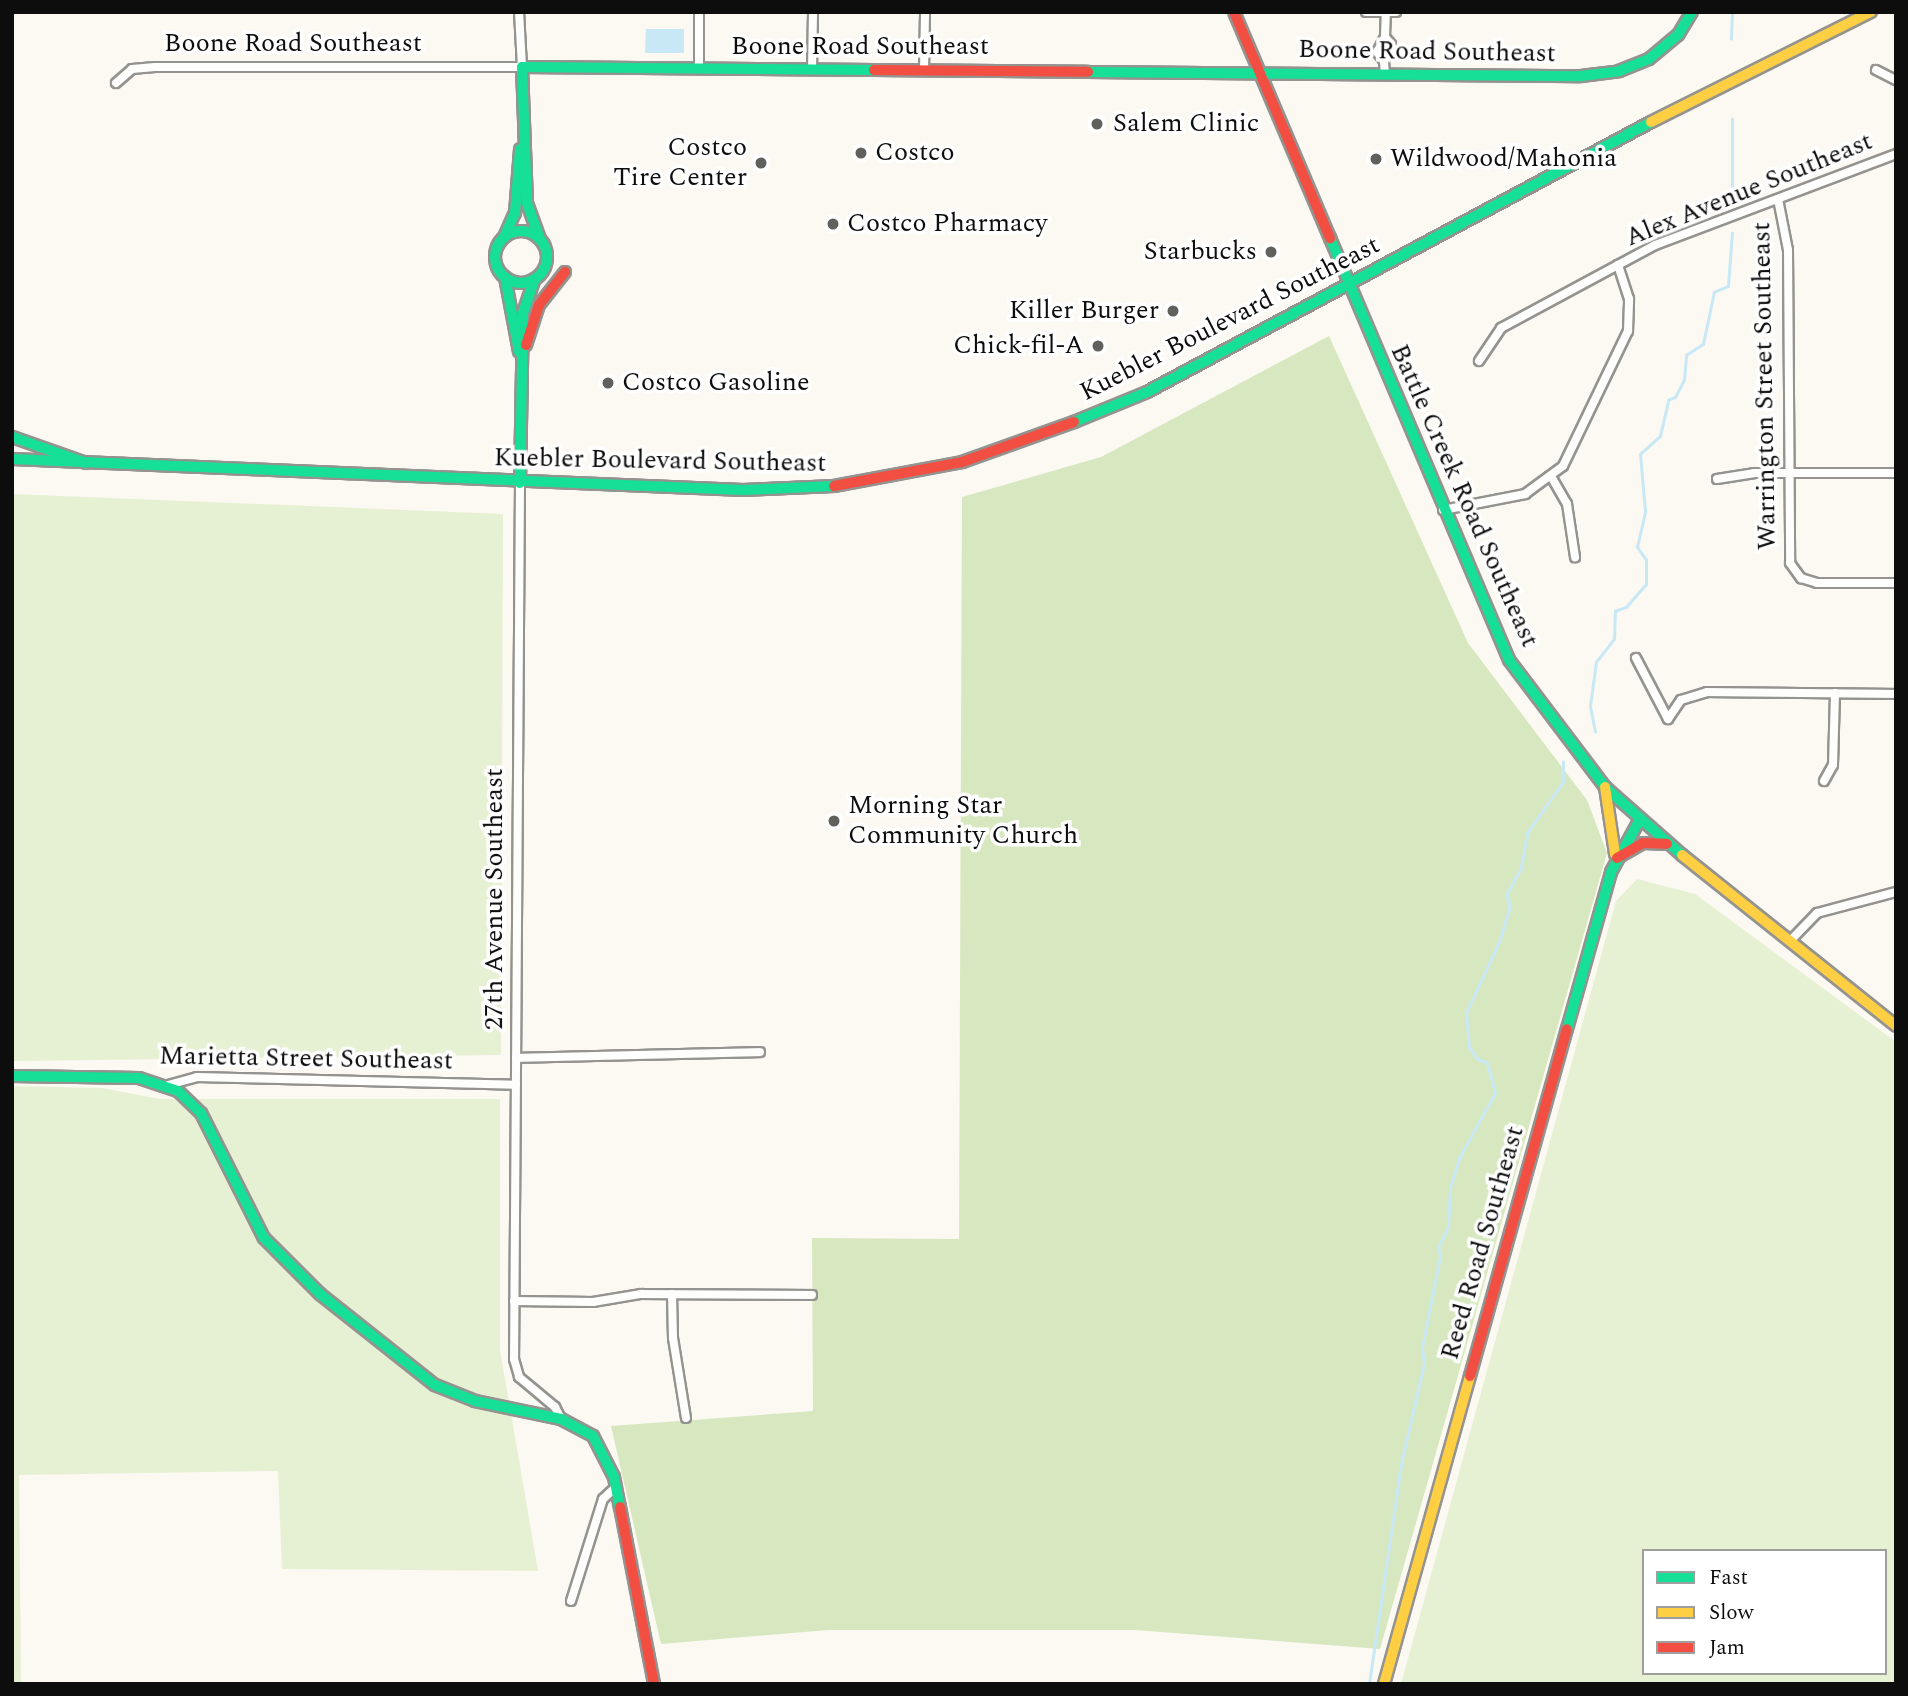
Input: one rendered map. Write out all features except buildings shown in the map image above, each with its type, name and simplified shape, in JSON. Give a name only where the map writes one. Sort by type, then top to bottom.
[{"type":"main road","name":"Battle Creek Road Southeast","points":[[1234,12],[1443,510],[1509,660],[1605,787],[1639,821],[1896,1026]]},
{"type":"main road","name":"Boone Road Southeast","points":[[522,68],[1385,75],[1608,73],[1658,54],[1678,35],[1692,12]]},
{"type":"main road","name":"Kuebler Boulevard Southeast","points":[[12,459],[520,483],[782,490],[883,480],[962,462],[1007,449],[1137,397],[1349,286],[1730,79],[1871,12]]},
{"type":"main road","points":[[522,68],[522,143],[529,214],[547,261],[535,279],[520,283],[505,278],[494,256],[515,213],[522,143]]},
{"type":"main road","points":[[505,235],[521,230],[540,239]]},
{"type":"main road","points":[[521,361],[539,305],[565,272]]},
{"type":"main road","name":"27th Avenue Southeast","points":[[505,278],[521,361]]},
{"type":"main road","name":"27th Avenue Southeast","points":[[520,483],[523,313],[535,279]]},
{"type":"main road","points":[[12,437],[86,463]]},
{"type":"main road","points":[[1605,787],[1615,834],[1614,860]]},
{"type":"main road","name":"Reed Road Southeast","points":[[1384,1684],[1614,860],[1639,821]]},
{"type":"main road","points":[[1614,860],[1643,843],[1670,844]]},
{"type":"main road","name":"Marietta Street Southeast","points":[[12,1076],[139,1079],[168,1085]]},
{"type":"main road","points":[[168,1085],[201,1113],[264,1238],[291,1270],[435,1385],[475,1402],[561,1419],[585,1429],[599,1443],[615,1487],[654,1684]]},
{"type":"street","points":[[519,12],[522,68]]},
{"type":"street","points":[[699,12],[699,69]]},
{"type":"street","points":[[812,70],[813,12]]},
{"type":"street","points":[[924,71],[925,12]]},
{"type":"street","points":[[1366,12],[1396,12]]},
{"type":"street","points":[[1385,75],[1384,61],[1391,44],[1385,37],[1386,14]]},
{"type":"street","name":"Boone Road Southeast","points":[[116,83],[132,69],[155,67],[522,68]]},
{"type":"street","points":[[1876,70],[1896,80]]},
{"type":"street","name":"Alex Avenue Southeast","points":[[1479,361],[1501,328],[1665,241],[1896,154]]},
{"type":"street","name":"Warrington Street Southeast","points":[[1778,199],[1788,250],[1787,550],[1795,572],[1817,583],[1896,583]]},
{"type":"street","points":[[1443,510],[1511,498],[1552,478],[1569,456],[1628,331],[1629,299],[1618,265]]},
{"type":"street","points":[[1717,479],[1787,472],[1896,473]]},
{"type":"street","points":[[1552,478],[1567,504],[1575,557]]},
{"type":"street","name":"27th Avenue Southeast","points":[[520,483],[514,1301],[516,1370],[525,1385],[558,1410],[561,1419]]},
{"type":"street","points":[[1636,659],[1668,719],[1681,700],[1707,692],[1896,694]]},
{"type":"street","points":[[1824,781],[1833,765],[1835,693]]},
{"type":"street","points":[[1790,941],[1817,913],[1896,892]]},
{"type":"street","points":[[516,1058],[760,1052]]},
{"type":"street","name":"Marietta Street Southeast","points":[[168,1085],[197,1077],[516,1085]]},
{"type":"street","points":[[672,1294],[673,1338],[686,1418]]},
{"type":"street","points":[[514,1301],[593,1302],[672,1294],[812,1295]]},
{"type":"street","points":[[571,1601],[603,1499],[615,1487]]},
{"type":"green space","points":[[1329,336],[1468,643],[1587,800],[1607,853],[1380,1649],[1135,1630],[828,1630],[661,1644],[611,1426],[813,1411],[812,1238],[959,1239],[962,497],[1101,457]]},
{"type":"green space","points":[[12,494],[503,514],[501,1055],[12,1061]]},
{"type":"green space","points":[[1637,879],[1695,894],[1896,1042],[1896,1684],[1401,1684],[1616,901]]},
{"type":"green space","points":[[12,1086],[102,1088],[160,1099],[500,1099],[500,1350],[538,1571],[282,1569],[278,1471],[19,1475],[21,1684],[12,1684]]},
{"type":"water","points":[[646,29],[684,29],[684,53],[645,53]]},
{"type":"waterway","points":[[1731,39],[1732,12]]},
{"type":"waterway","points":[[1732,119],[1732,203]]},
{"type":"waterway","points":[[1595,732],[1590,706],[1596,662],[1614,639],[1615,611],[1626,607],[1646,584],[1646,560],[1637,547],[1645,512],[1640,454],[1660,436],[1668,400],[1675,397],[1684,380],[1686,355],[1703,344],[1714,292],[1728,286],[1732,233]]},
{"type":"waterway","points":[[1369,1684],[1402,1459],[1424,1364],[1422,1348],[1440,1256],[1438,1247],[1448,1227],[1450,1188],[1459,1158],[1495,1093],[1487,1063],[1477,1059],[1469,1047],[1466,1013],[1499,942],[1510,907],[1506,895],[1521,868],[1527,833],[1563,782],[1563,762]]},
{"type":"traffic: fast","points":[[1088,72],[1581,76],[1619,71],[1649,59],[1678,35],[1692,12]]},
{"type":"traffic: fast","points":[[540,239],[527,203],[522,67],[874,70]]},
{"type":"traffic: fast","points":[[1074,422],[1147,392],[1651,122]]},
{"type":"traffic: fast","points":[[505,235],[515,213],[520,149]]},
{"type":"traffic: fast","points":[[521,231],[540,238],[547,257],[540,276],[521,283],[502,276],[495,257],[502,238],[521,231]]},
{"type":"traffic: fast","points":[[1330,238],[1509,660],[1605,787],[1682,855]]},
{"type":"traffic: fast","points":[[505,277],[519,352]]},
{"type":"traffic: fast","points":[[520,483],[523,313],[535,279]]},
{"type":"traffic: fast","points":[[12,437],[86,463]]},
{"type":"traffic: fast","points":[[12,459],[743,490],[834,486]]},
{"type":"traffic: fast","points":[[1567,1029],[1611,872],[1639,821]]},
{"type":"traffic: fast","points":[[12,1076],[139,1078],[178,1091],[201,1113],[264,1238],[320,1294],[435,1385],[475,1401],[561,1419],[593,1436],[614,1477],[620,1507]]},
{"type":"traffic: slow","points":[[1651,122],[1871,12]]},
{"type":"traffic: slow","points":[[1605,787],[1615,854]]},
{"type":"traffic: slow","points":[[1682,855],[1896,1026]]},
{"type":"traffic: slow","points":[[1384,1684],[1470,1376]]},
{"type":"traffic: jam","points":[[1234,12],[1330,238]]},
{"type":"traffic: jam","points":[[874,70],[1088,72]]},
{"type":"traffic: jam","points":[[526,345],[539,305],[565,272]]},
{"type":"traffic: jam","points":[[834,486],[962,462],[1074,422]]},
{"type":"traffic: jam","points":[[1617,858],[1643,843],[1667,844]]},
{"type":"traffic: jam","points":[[1470,1376],[1567,1029]]},
{"type":"traffic: jam","points":[[620,1507],[654,1684]]},
{"type":"place","name":"Salem Clinic","points":[[1097,124]]},
{"type":"place","name":"Costco","points":[[861,153]]},
{"type":"place","name":"Wildwood/Mahonia","points":[[1376,159]]},
{"type":"place","name":"Costco Tire Center","points":[[761,163]]},
{"type":"place","name":"Costco Pharmacy","points":[[833,224]]},
{"type":"place","name":"Starbucks","points":[[1271,252]]},
{"type":"place","name":"Killer Burger","points":[[1173,311]]},
{"type":"place","name":"Chick-fil-A","points":[[1098,346]]},
{"type":"place","name":"Costco Gasoline","points":[[608,383]]},
{"type":"place","name":"Morning Star Community Church","points":[[834,821]]}]
